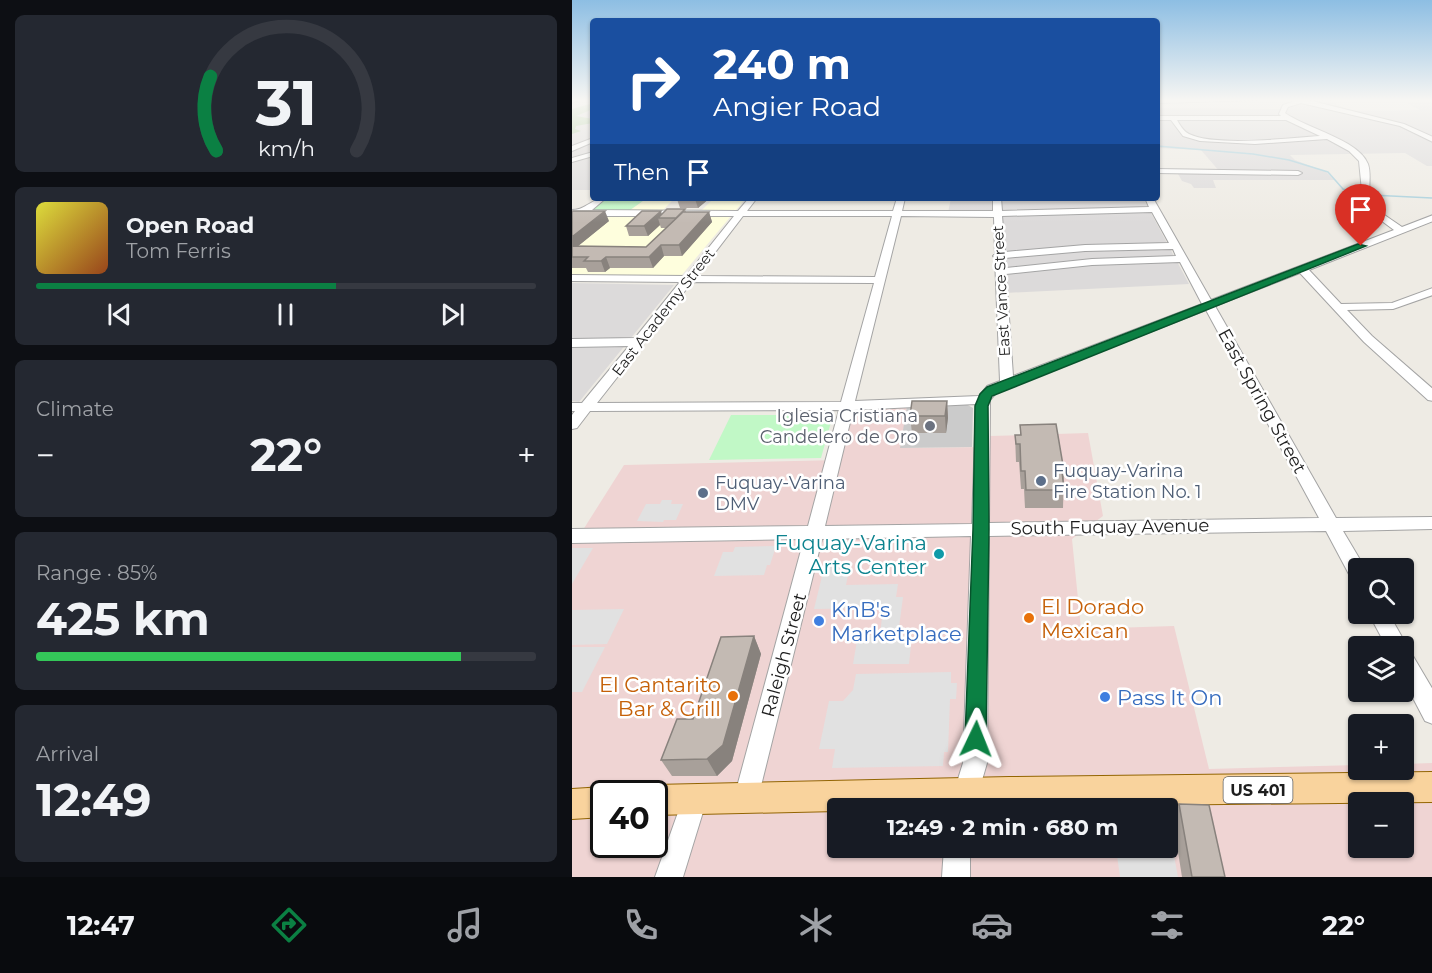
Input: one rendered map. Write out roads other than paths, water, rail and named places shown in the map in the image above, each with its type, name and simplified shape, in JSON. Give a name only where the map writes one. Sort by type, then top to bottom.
[{"type":"main road","name":"US 401","points":[[1064,798],[1433,787]]},
{"type":"main road","name":"US 401","points":[[668,800],[827,799]]},
{"type":"main road","points":[[572,804],[590,803]]},
{"type":"street","points":[[1333,141],[1356,152],[1362,159],[1366,173],[1365,196],[1370,204],[1401,230]]},
{"type":"street","points":[[572,149],[590,146]]},
{"type":"street","points":[[572,160],[590,155]]},
{"type":"street","points":[[1160,171],[1298,173]]},
{"type":"street","points":[[584,213],[598,201]]},
{"type":"street","name":"East Academy Street","points":[[572,425],[579,407],[638,342],[751,201]]},
{"type":"street","name":"Raleigh Street","points":[[746,798],[900,201]]},
{"type":"street","name":"East Vance Street","points":[[997,201],[998,256],[1007,384]]},
{"type":"street","points":[[572,213],[997,214],[1153,204]]},
{"type":"street","name":"East Spring Street","points":[[1153,204],[1350,558]]},
{"type":"street","points":[[965,798],[975,763],[983,400],[992,389],[1433,218]]},
{"type":"street","points":[[998,256],[1085,248],[1177,246]]},
{"type":"street","points":[[1000,272],[1091,262],[1185,259]]},
{"type":"street","points":[[1302,269],[1368,339],[1433,397]]},
{"type":"street","points":[[572,278],[880,280]]},
{"type":"street","points":[[1340,307],[1393,306],[1433,291]]},
{"type":"street","points":[[572,343],[638,342]]},
{"type":"street","points":[[579,407],[847,406],[983,400]]},
{"type":"street","name":"South Fuquay Avenue","points":[[572,536],[1433,523]]},
{"type":"street","points":[[1414,678],[1433,713]]},
{"type":"street","points":[[669,877],[695,799]]},
{"type":"street","points":[[956,877],[957,858]]},
{"type":"waterway","points":[[1160,146],[1253,154],[1289,160],[1328,172],[1343,189],[1359,194]]},
{"type":"waterway","points":[[1371,195],[1433,198]]},
{"type":"place","name":"Iglesia Cristiana Candelero de Oro","points":[[930,426]]},
{"type":"place","name":"Fuquay-Varina Fire Station No. 1","points":[[1041,481]]},
{"type":"place","name":"Fuquay-Varina DMV","points":[[703,493]]},
{"type":"place","name":"Fuquay-Varina Arts Center","points":[[939,554]]},
{"type":"place","name":"El Dorado Mexican","points":[[1029,618]]},
{"type":"place","name":"KnB's Marketplace","points":[[819,621]]},
{"type":"place","name":"El Cantarito Bar & Grill","points":[[733,696]]},
{"type":"place","name":"Pass It On","points":[[1105,697]]}]
